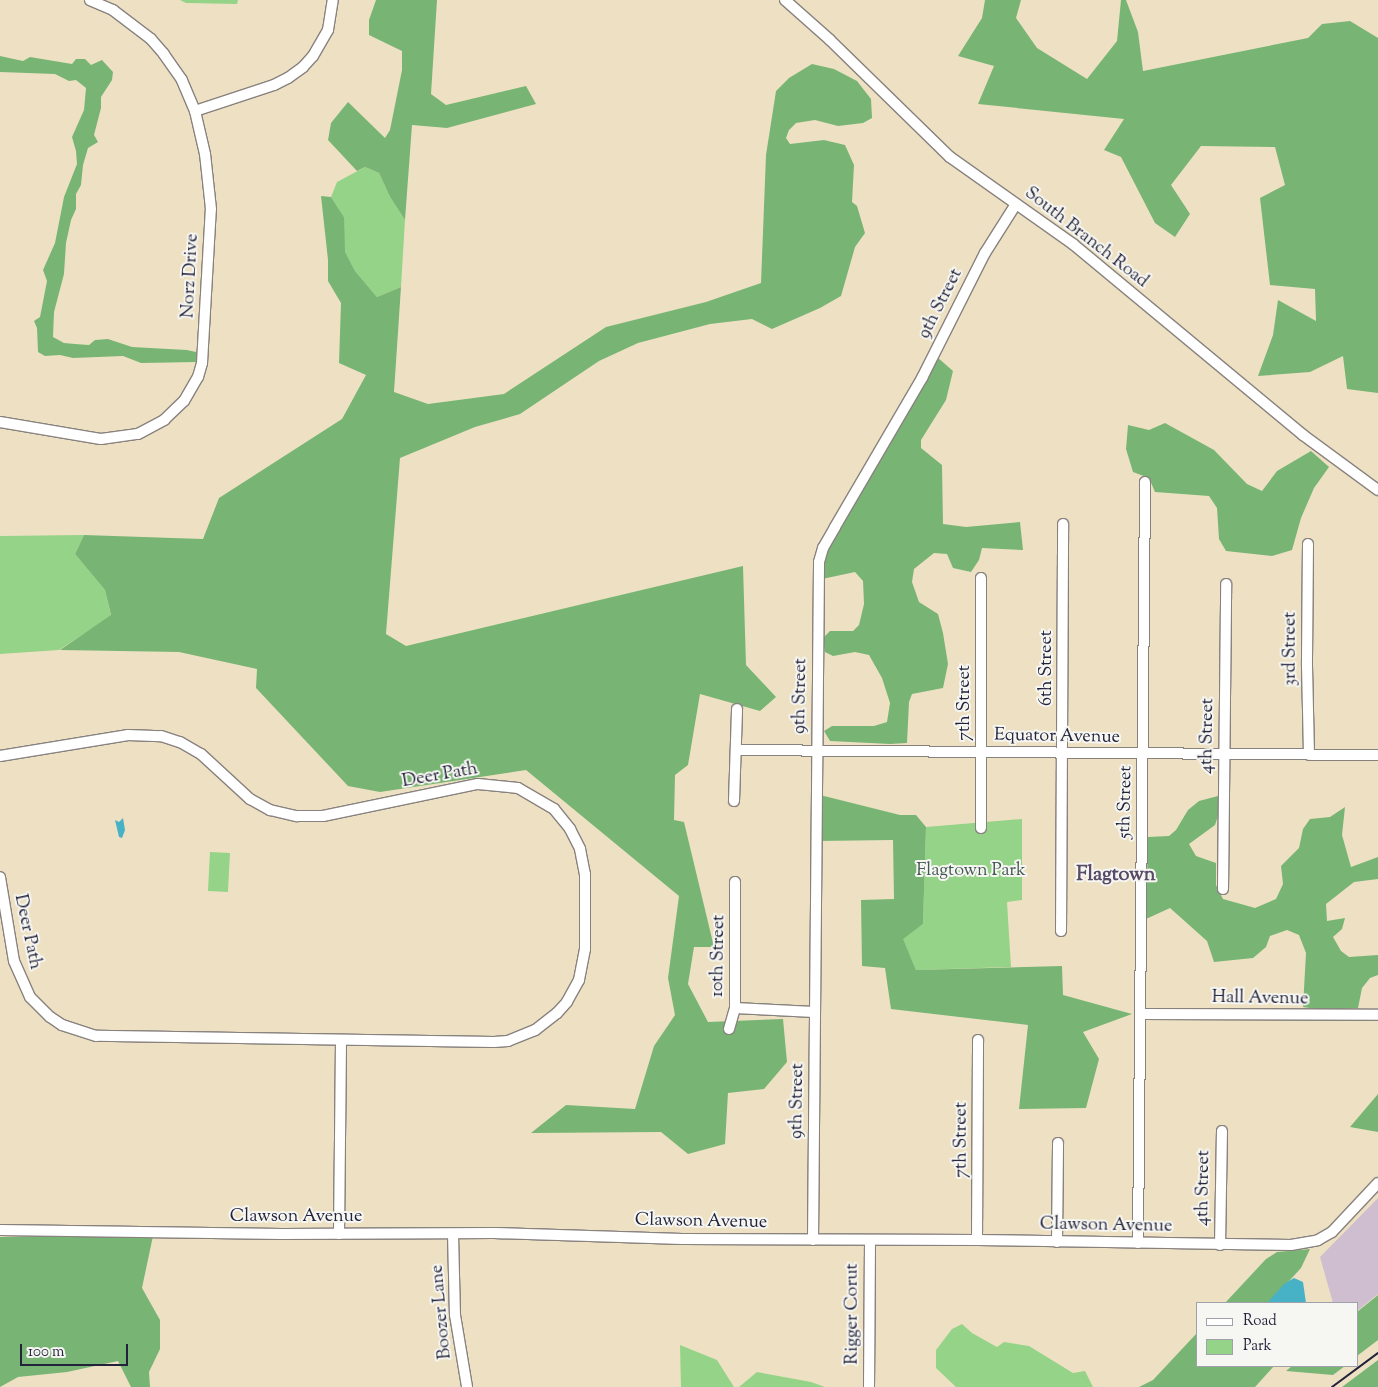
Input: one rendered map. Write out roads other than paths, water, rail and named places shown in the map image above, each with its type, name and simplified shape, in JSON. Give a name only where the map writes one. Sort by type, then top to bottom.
[{"type":"street","name":"Norz Drive","points":[[0,422],[83,437],[119,438],[138,434],[164,420],[184,401],[192,389],[202,364],[205,337],[210,209],[205,154],[195,111],[174,68],[151,38],[113,10],[90,0]]},
{"type":"street","points":[[195,111],[274,85],[296,73],[321,44],[328,30],[333,0]]},
{"type":"street","name":"South Branch Road","points":[[785,0],[837,47],[934,143],[966,169],[1073,244],[1326,453],[1378,490]]},
{"type":"street","name":"9th Street","points":[[813,1240],[819,562],[823,548],[922,378],[995,235],[1016,204]]},
{"type":"street","name":"5th Street","points":[[1138,1243],[1145,482]]},
{"type":"street","name":"6th Street","points":[[1061,931],[1063,524]]},
{"type":"street","name":"3rd Street","points":[[1308,544],[1307,666],[1309,755]]},
{"type":"street","name":"7th Street","points":[[981,578],[981,828]]},
{"type":"street","name":"4th Street","points":[[1223,889],[1226,584]]},
{"type":"street","points":[[734,801],[737,709]]},
{"type":"street","name":"Deer Path","points":[[0,756],[145,734],[175,740],[190,747],[210,762],[250,799],[283,814],[297,816],[323,816],[478,784],[518,788],[554,809],[570,829],[580,849],[586,885],[583,966],[573,992],[557,1014],[545,1024],[523,1036],[494,1042],[96,1036],[62,1025],[50,1017],[30,997],[18,974],[0,878]]},
{"type":"street","name":"Equator Avenue","points":[[737,750],[1378,755]]},
{"type":"street","name":"10th Street","points":[[729,1029],[735,1008],[735,882]]},
{"type":"street","points":[[735,1008],[814,1012]]},
{"type":"street","name":"Hall Avenue","points":[[1140,1014],[1378,1015]]},
{"type":"street","points":[[339,1234],[341,1040]]},
{"type":"street","name":"7th Street","points":[[977,1240],[978,1040]]},
{"type":"street","name":"4th Street","points":[[1220,1245],[1222,1131]]},
{"type":"street","points":[[1057,1242],[1058,1143]]},
{"type":"street","name":"Clawson Avenue","points":[[0,1230],[1291,1245],[1318,1240],[1332,1232],[1378,1183]]},
{"type":"street","name":"Boozer Lane","points":[[453,1234],[455,1315],[467,1387]]},
{"type":"street","name":"Rigger Corut","points":[[869,1387],[870,1240]]},
{"type":"water","points":[[123,818],[125,830],[122,838],[119,837],[115,820],[119,822]]},
{"type":"water","points":[[1294,1278],[1303,1282],[1306,1302],[1268,1302],[1284,1284]]},
{"type":"railway","points":[[1332,1387],[1378,1353]]},
{"type":"district","name":"Flagtown","points":[[1116,875]]},
{"type":"park label","name":"Flagtown Park","points":[[971,871]]}]
